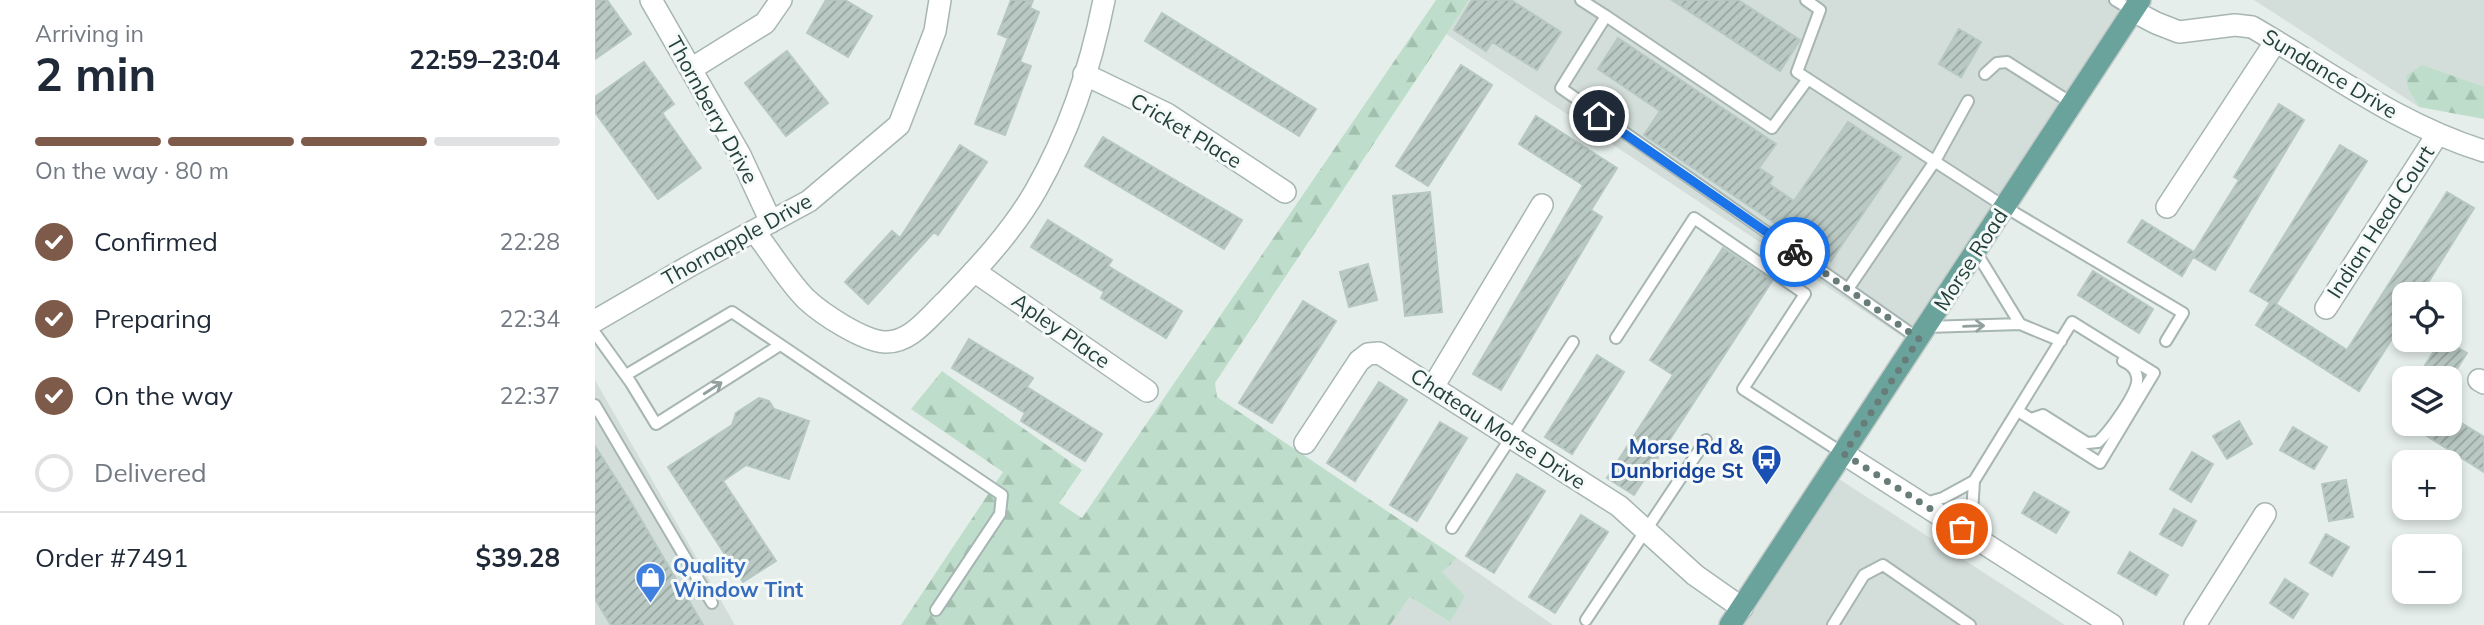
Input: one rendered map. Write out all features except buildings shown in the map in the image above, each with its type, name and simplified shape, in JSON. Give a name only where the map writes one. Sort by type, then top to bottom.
[{"type":"main road","name":"Morse Road","points":[[1739,619],[2073,104],[2130,4]]},
{"type":"street","name":"Thornberry Drive","points":[[651,0],[740,155],[763,226],[806,299],[867,339],[885,342],[904,339],[919,327],[992,252],[1035,191],[1071,117],[1097,35],[1104,0]]},
{"type":"street","points":[[691,69],[765,23],[781,0]]},
{"type":"street","name":"Thornapple Drive","points":[[595,321],[809,201],[899,125],[935,31],[940,0]]},
{"type":"street","name":"Sundance Drive","points":[[2130,4],[2155,23],[2179,32],[2235,25],[2252,27],[2372,100],[2437,135],[2484,151]]},
{"type":"street","points":[[2167,207],[2277,41]]},
{"type":"street","name":"Cricket Place","points":[[1084,74],[1167,114],[1285,192]]},
{"type":"street","name":"Indian Head Court","points":[[2326,309],[2437,135]]},
{"type":"street","points":[[1433,387],[1542,205]]},
{"type":"street","name":"Apley Place","points":[[974,271],[1147,391]]},
{"type":"street","name":"Chateau Morse Drive","points":[[1305,443],[1359,360],[1368,354],[1379,353],[1619,506],[1739,619]]},
{"type":"street","points":[[1844,454],[2112,625]]},
{"type":"street","points":[[2195,625],[2265,514]]},
{"type":"lane","points":[[1581,0],[1772,128],[1808,79]]},
{"type":"lane","points":[[1806,0],[1820,10],[1797,72],[2005,207],[2183,313],[2166,341]]},
{"type":"lane","points":[[1606,16],[1561,88],[1848,289],[1923,333],[2020,324],[2061,341]]},
{"type":"lane","points":[[1985,74],[1997,62],[2007,62],[2073,104]]},
{"type":"lane","points":[[1848,289],[1935,161],[1968,101]]},
{"type":"lane","points":[[1616,338],[1694,219],[1805,294],[1743,389],[1844,454]]},
{"type":"lane","points":[[1976,252],[2020,324]]},
{"type":"lane","points":[[626,375],[732,312],[1002,495],[1000,514],[936,610]]},
{"type":"lane","points":[[1982,542],[1972,514],[1974,481],[2061,341],[2076,325]]},
{"type":"lane","points":[[2018,411],[2100,463],[2154,373],[2076,325]]},
{"type":"lane","points":[[2031,419],[2043,415],[2087,443],[2098,442],[2106,435],[2138,385],[2137,374],[2130,365],[2087,338],[2076,325]]},
{"type":"lane","points":[[595,333],[626,375],[656,424],[779,345]]},
{"type":"lane","points":[[1451,528],[1573,342]]},
{"type":"lane","points":[[595,405],[712,603]]},
{"type":"lane","points":[[1586,620],[1706,440]]},
{"type":"lane","points":[[1922,504],[1943,498],[1974,481]]},
{"type":"lane","points":[[1833,625],[1864,575],[1883,565],[1970,625]]},
{"type":"shaded area","points":[[1469,0],[2139,0],[1912,343],[1446,34]]},
{"type":"shaded area","points":[[2254,0],[2484,0],[2484,87],[2408,89],[2419,107]]},
{"type":"shaded area","points":[[595,380],[735,625],[595,625]]},
{"type":"shaded area","points":[[1825,470],[2065,625],[1723,625]]},
{"type":"shaded area","points":[[1457,558],[1553,625],[1390,625],[1410,597],[1450,622],[1442,572]]},
{"type":"green space","points":[[1436,0],[1469,0],[1215,383],[1217,397],[1457,558],[1442,572],[1465,596],[1450,622],[1410,597],[1390,625],[901,625],[1003,472],[911,409],[942,371],[1082,470],[1059,503],[1082,518]]},
{"type":"green space","points":[[2422,65],[2484,87],[2484,119],[2419,107],[2408,89],[2406,76]]},
{"type":"way so far","points":[[1795,252],[1919,339],[1844,454],[1962,529]]},
{"type":"place","name":"Morse Rd & Dunbridge St","points":[[1766,486]]},
{"type":"place","name":"Quality Window Tint","points":[[650,605]]},
{"type":"route","points":[[1599,116],[1795,252]]}]
